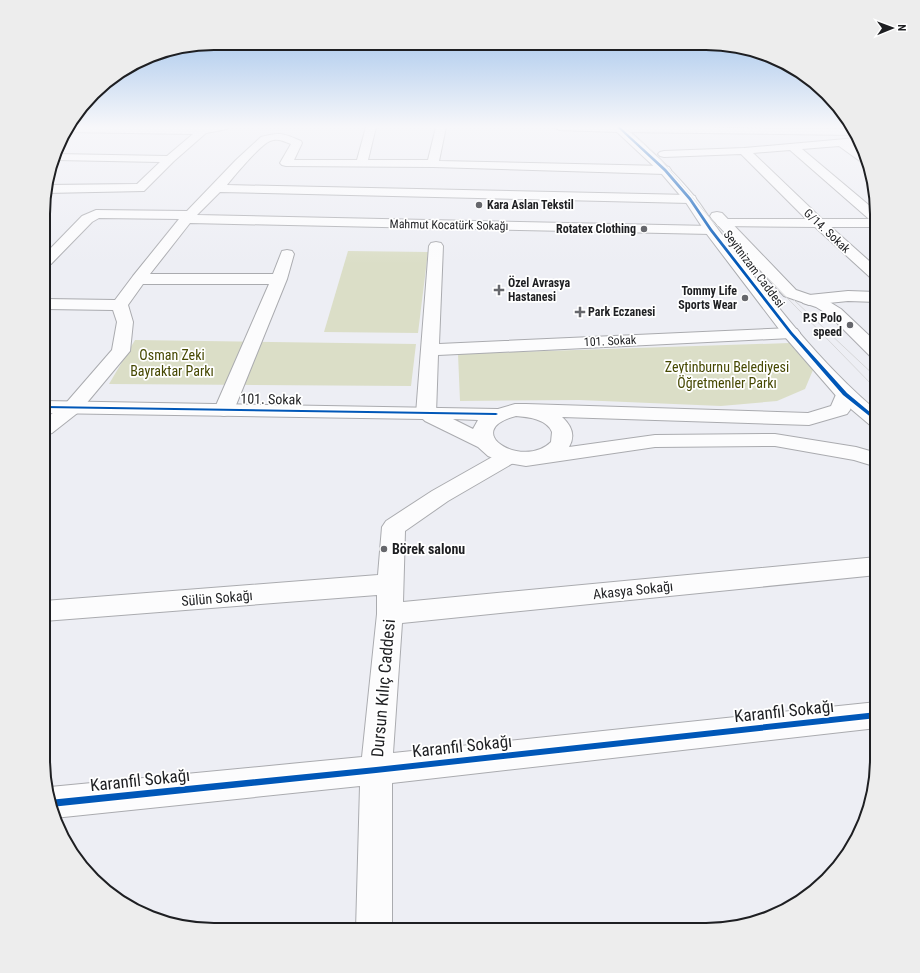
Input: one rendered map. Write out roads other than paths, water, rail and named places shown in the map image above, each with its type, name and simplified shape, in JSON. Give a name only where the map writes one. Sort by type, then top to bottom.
[{"type":"street","points":[[52,189],[140,188],[156,172]]},
{"type":"street","points":[[120,305],[138,279],[188,217],[231,172]]},
{"type":"street","name":"Seyitnizam Caddesi","points":[[667,172],[690,199],[717,226],[790,293],[835,312],[870,347]]},
{"type":"street","name":"Seyitnizam Caddesi","points":[[678,172],[717,226],[791,333],[845,394],[870,415]]},
{"type":"street","name":"G/14. Sokak","points":[[766,172],[818,223],[870,270]]},
{"type":"street","points":[[822,172],[870,214]]},
{"type":"street","points":[[217,188],[690,199]]},
{"type":"street","points":[[444,225],[449,193]]},
{"type":"street","name":"Mahmut Kocatürk Sokağı","points":[[50,257],[87,219],[96,214],[444,225],[717,226],[870,223]]},
{"type":"street","points":[[50,242],[64,242]]},
{"type":"street","points":[[426,414],[436,246]]},
{"type":"street","points":[[224,410],[279,279],[287,254]]},
{"type":"street","points":[[138,279],[279,279]]},
{"type":"street","points":[[809,300],[848,296],[870,297]]},
{"type":"street","points":[[50,304],[120,305]]},
{"type":"street","points":[[50,426],[73,407],[121,351],[125,322],[120,305]]},
{"type":"street","name":"101. Sokak","points":[[430,350],[791,333]]},
{"type":"street","points":[[845,394],[840,410],[809,418],[510,410],[496,414],[488,420],[483,427],[482,434],[494,449],[523,459],[655,441],[775,440],[856,454],[870,458]]},
{"type":"street","name":"101. Sokak","points":[[50,407],[496,414]]},
{"type":"street","points":[[526,410],[538,412],[549,417],[558,423],[562,431],[563,440],[558,448],[550,454],[538,458]]},
{"type":"street","name":"101. Sokak","points":[[426,414],[494,449]]},
{"type":"street","name":"Dursun Kılıç Caddesi","points":[[374,923],[376,770],[390,614],[390,584],[394,527],[440,496],[494,449]]},
{"type":"street","name":"Akasya Sokağı","points":[[390,614],[870,567]]},
{"type":"street","name":"Sülün Sokağı","points":[[50,611],[390,584]]},
{"type":"street","name":"Karanfil Sokağı","points":[[56,802],[376,770],[870,716]]},
{"type":"tram line","points":[[671,172],[714,223],[870,383]]},
{"type":"tram line","points":[[794,300],[870,371]]},
{"type":"place","name":"Kara Aslan Tekstil","points":[[479,205]]},
{"type":"place","name":"Rotatex Clothing","points":[[644,229]]},
{"type":"place","name":"Özel Avrasya Hastanesi","points":[[499,290]]},
{"type":"place","name":"Tommy Life Sports Wear","points":[[745,298]]},
{"type":"place","name":"Park Eczanesi","points":[[580,312]]},
{"type":"place","name":"P.S Polo speed","points":[[850,325]]},
{"type":"place","name":"Börek salonu","points":[[384,549]]},
{"type":"park label","name":"Osman Zeki Bayraktar Parkı","points":[[172,364]]},
{"type":"park label","name":"Zeytinburnu Belediyesi Öğretmenler Parkı","points":[[727,376]]}]
